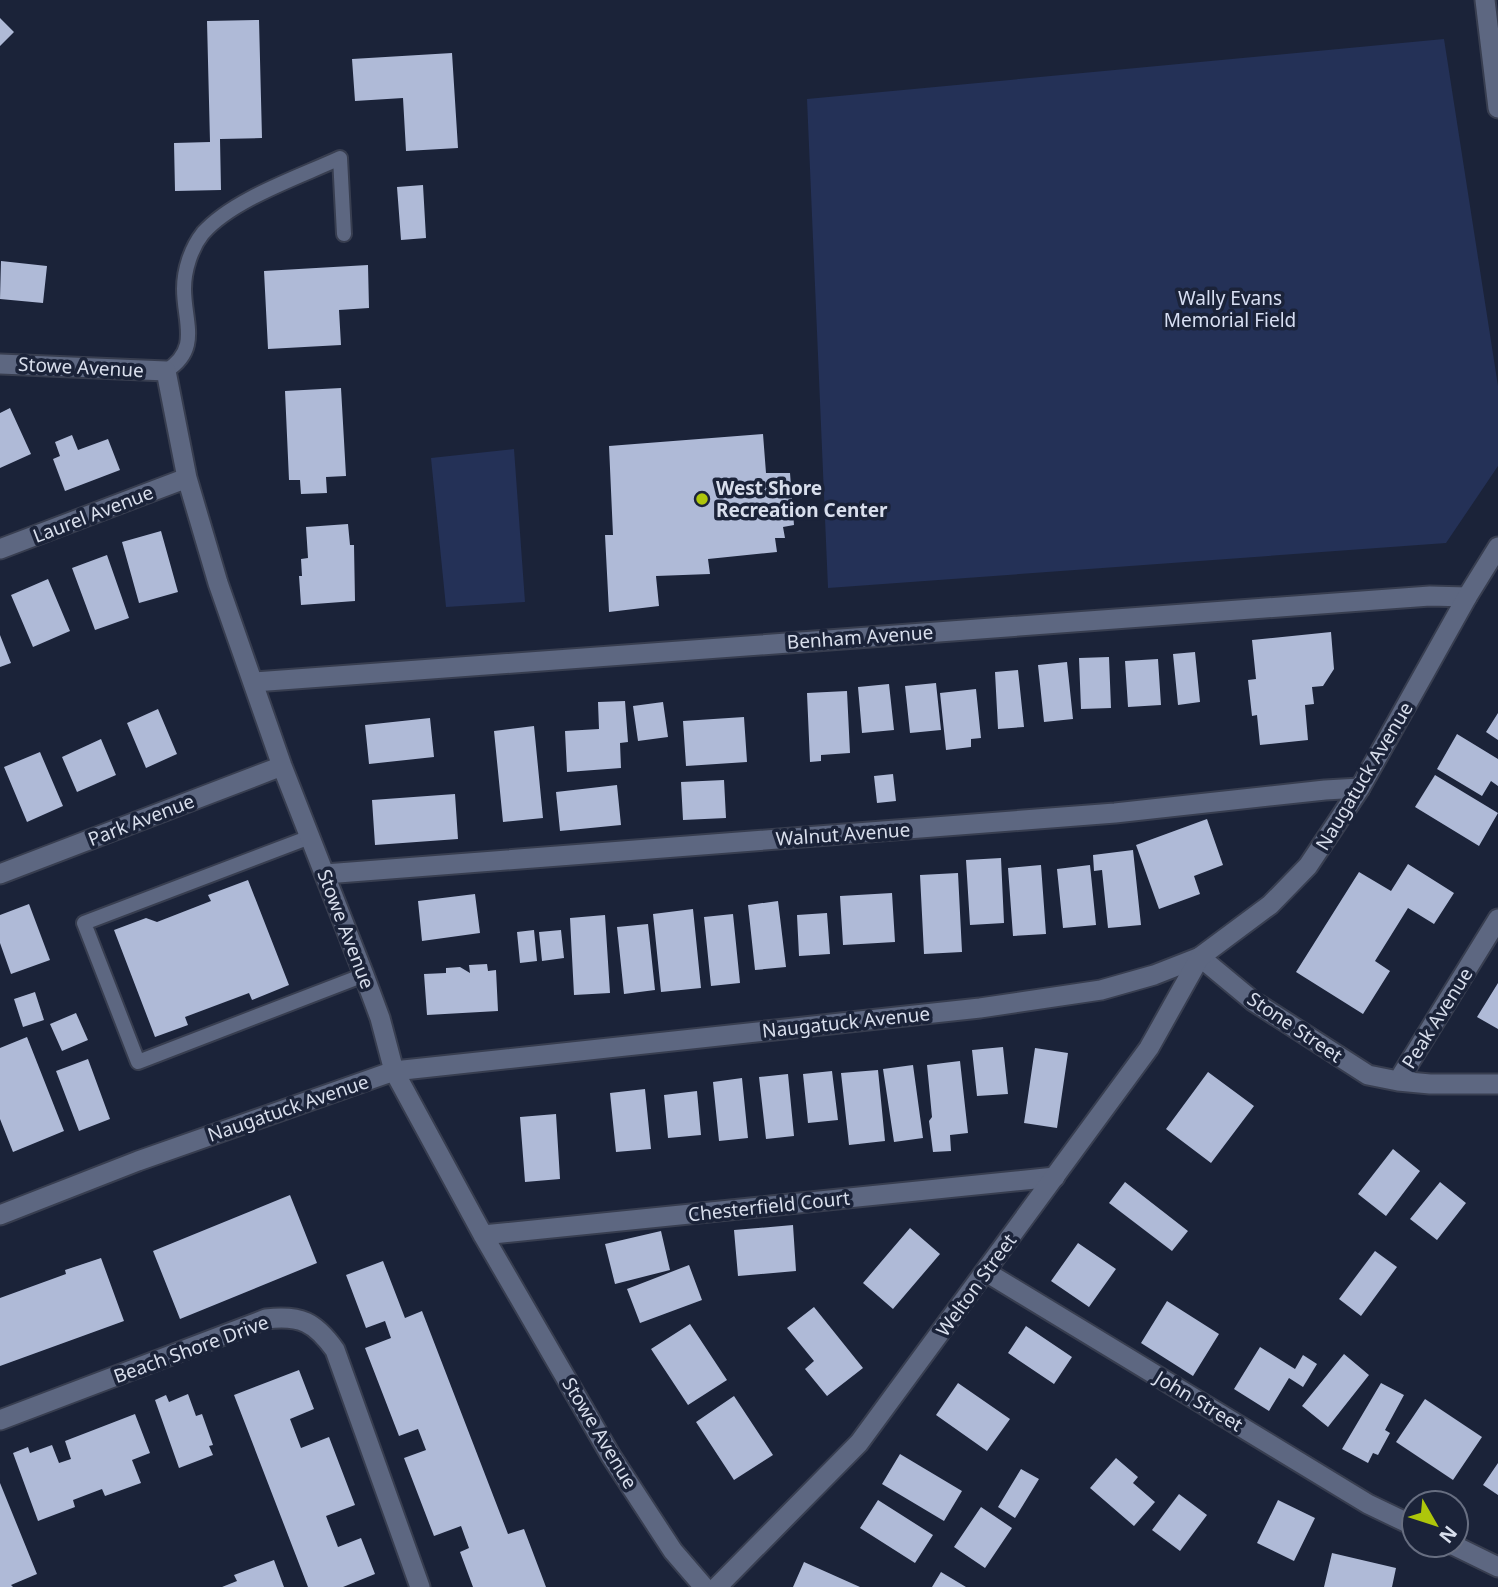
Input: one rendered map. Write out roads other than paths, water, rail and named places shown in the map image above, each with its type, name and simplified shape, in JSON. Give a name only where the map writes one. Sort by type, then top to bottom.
[{"type":"street","points":[[1485,0],[1498,108]]},
{"type":"street","name":"Stowe Avenue","points":[[0,364],[166,371],[187,478],[218,583],[282,766],[380,1018],[394,1071],[483,1235],[611,1456],[673,1551],[704,1587]]},
{"type":"street","name":"Laurel Avenue","points":[[0,549],[187,478]]},
{"type":"street","name":"Naugatuck Avenue","points":[[0,1214],[138,1161],[394,1071],[993,1006],[1101,990],[1154,975],[1200,957],[1270,905],[1308,866],[1360,788],[1498,547]]},
{"type":"street","name":"Benham Avenue","points":[[254,682],[1430,596],[1467,597]]},
{"type":"street","name":"Park Avenue","points":[[0,874],[282,766]]},
{"type":"street","name":"Walnut Avenue","points":[[325,874],[1115,813],[1360,788]]},
{"type":"street","name":"Peak Avenue","points":[[1398,1082],[1498,919]]},
{"type":"street","name":"Stone Street","points":[[1200,957],[1253,1000],[1368,1075],[1398,1082],[1498,1084]]},
{"type":"street","name":"Welton Street","points":[[717,1587],[859,1443],[1149,1048],[1200,957]]},
{"type":"street","name":"Chesterfield Court","points":[[483,1235],[1055,1177]]},
{"type":"street","name":"John Street","points":[[986,1272],[1368,1504],[1400,1519]]},
{"type":"street","name":"Beach Shore Drive","points":[[0,1420],[266,1319],[303,1319],[322,1332],[335,1350],[420,1587]]},
{"type":"street","points":[[1470,1554],[1498,1567]]},
{"type":"lane","points":[[166,371],[182,358],[187,347],[189,334],[184,289],[187,268],[203,234],[214,224],[246,201],[340,158],[344,234]]},
{"type":"lane","points":[[310,837],[84,923],[138,1062],[364,975]]},
{"type":"place","name":"West Shore Recreation Center","points":[[702,499]]},
{"type":"park label","name":"Wally Evans Memorial Field","points":[[1230,309]]}]
